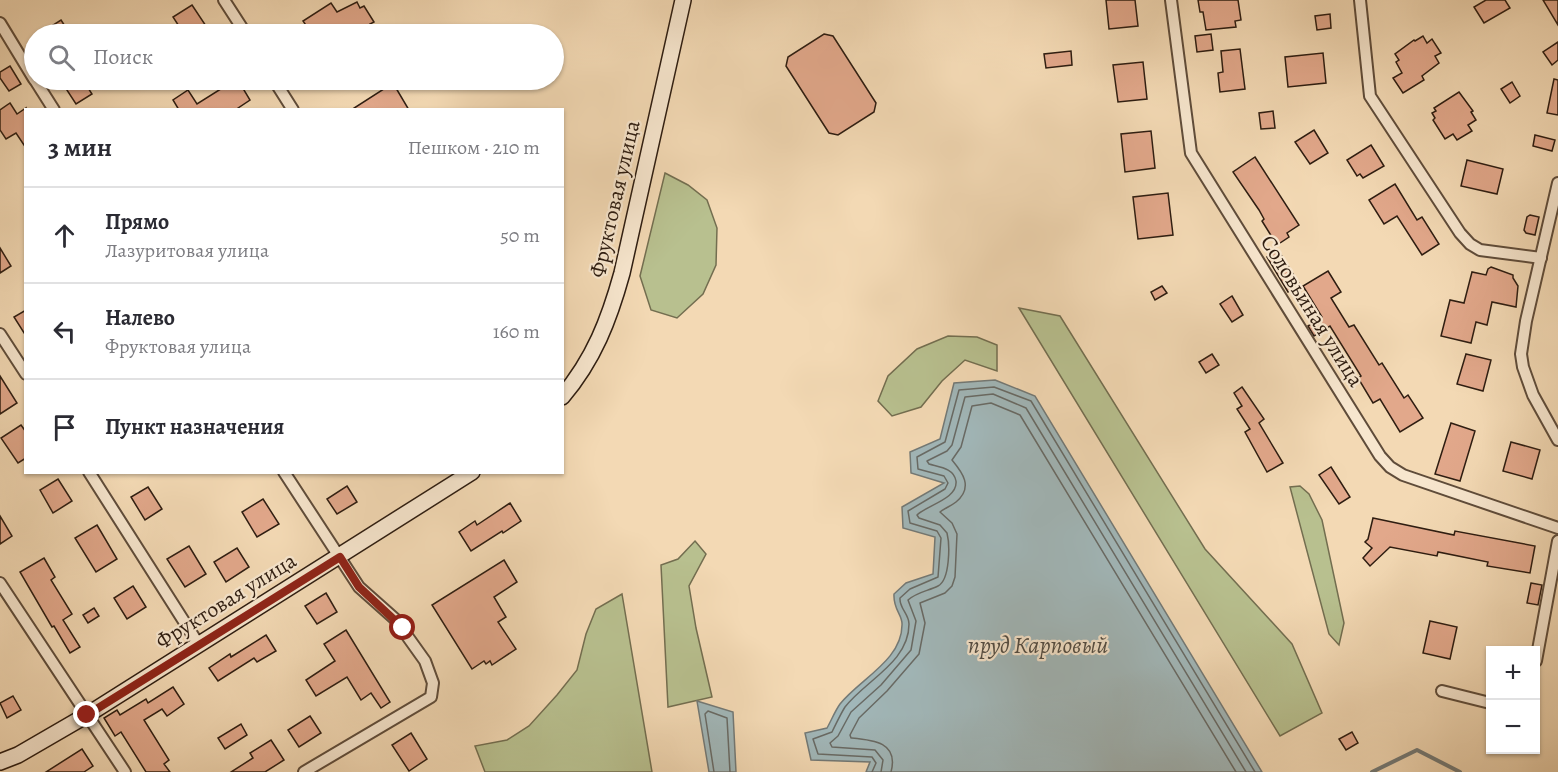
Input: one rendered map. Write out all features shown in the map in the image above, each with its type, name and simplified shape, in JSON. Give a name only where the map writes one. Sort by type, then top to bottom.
[{"type":"street","points":[[224,0],[240,24]]},
{"type":"street","name":"Фруктовая улица","points":[[564,394],[595,349],[611,313],[683,0]]},
{"type":"street","name":"Соловьиная улица","points":[[1171,0],[1191,153],[1380,456],[1403,475],[1558,528]]},
{"type":"street","points":[[1360,0],[1370,96],[1460,233],[1470,244],[1480,250],[1541,258]]},
{"type":"street","points":[[0,23],[24,61]]},
{"type":"street","points":[[42,90],[53,108]]},
{"type":"street","points":[[280,90],[292,108]]},
{"type":"street","points":[[1558,183],[1526,321],[1521,354],[1533,395],[1558,440]]},
{"type":"street","points":[[0,333],[24,371]]},
{"type":"street","points":[[89,474],[199,645]]},
{"type":"street","points":[[285,474],[359,587],[395,619],[425,661],[433,683],[431,697],[304,772]]},
{"type":"street","name":"Фруктовая улица","points":[[0,762],[87,715],[469,474]]},
{"type":"street","points":[[1539,646],[1558,541]]},
{"type":"street","points":[[1,587],[125,772]]},
{"type":"street","points":[[1442,691],[1486,702]]},
{"type":"green space","points":[[665,173],[688,185],[707,200],[717,228],[716,265],[703,294],[677,318],[651,310],[640,276]]},
{"type":"green space","points":[[1019,308],[1060,316],[1205,549],[1292,644],[1322,713],[1280,736]]},
{"type":"green space","points":[[948,336],[977,337],[997,345],[997,371],[965,360],[942,381],[921,407],[892,416],[878,401],[888,376],[917,349]]},
{"type":"green space","points":[[1300,486],[1309,494],[1322,520],[1344,623],[1339,645],[1329,634],[1290,487]]},
{"type":"green space","points":[[695,541],[706,554],[689,586],[712,697],[668,707],[661,565],[678,559]]},
{"type":"green space","points":[[622,594],[652,772],[485,772],[475,746],[507,740],[529,726],[577,670],[586,634],[596,609]]},
{"type":"water","name":"пруд Карповый","points":[[995,380],[1035,396],[1262,772],[866,772],[870,762],[811,760],[805,733],[827,728],[840,704],[888,659],[895,649],[902,625],[894,594],[906,583],[933,574],[935,537],[903,528],[902,507],[944,483],[911,473],[910,452],[940,439],[954,383]]},
{"type":"water","points":[[697,701],[733,712],[736,772],[709,772]]},
{"type":"building","points":[[1106,0],[1135,0],[1138,26],[1109,29]]},
{"type":"building","points":[[1198,0],[1238,0],[1241,20],[1235,21],[1236,27],[1206,30]]},
{"type":"building","points":[[1486,0],[1505,0],[1510,8],[1484,23],[1474,7]]},
{"type":"building","points":[[1543,0],[1558,0],[1558,25]]},
{"type":"building","points":[[357,2],[360,8],[364,6],[374,22],[370,24],[305,24],[303,21],[331,3],[337,12]]},
{"type":"building","points":[[192,5],[205,24],[178,24],[173,17]]},
{"type":"building","points":[[1330,14],[1331,28],[1317,30],[1315,16]]},
{"type":"building","points":[[824,34],[833,36],[876,103],[874,112],[838,135],[829,133],[786,66],[788,57]]},
{"type":"building","points":[[1211,34],[1213,50],[1197,52],[1195,36]]},
{"type":"building","points":[[1423,36],[1427,43],[1432,39],[1441,53],[1435,56],[1439,63],[1422,76],[1424,80],[1403,93],[1393,78],[1402,73],[1396,62],[1399,60],[1395,54]]},
{"type":"building","points":[[1558,42],[1558,60],[1552,65],[1543,52]]},
{"type":"building","points":[[1240,49],[1245,89],[1220,92],[1218,73],[1223,72],[1221,51]]},
{"type":"building","points":[[1071,51],[1072,65],[1046,68],[1044,54]]},
{"type":"building","points":[[1323,53],[1326,83],[1288,87],[1285,57]]},
{"type":"building","points":[[1143,62],[1147,99],[1118,102],[1113,65]]},
{"type":"building","points":[[10,66],[21,84],[9,91],[0,78],[0,72]]},
{"type":"building","points":[[1554,79],[1558,80],[1558,115],[1547,113]]},
{"type":"building","points":[[1512,82],[1520,96],[1510,103],[1501,89]]},
{"type":"building","points":[[67,90],[89,90],[92,94],[76,104]]},
{"type":"building","points":[[188,90],[197,104],[219,90],[244,90],[250,100],[238,108],[178,108],[173,100]]},
{"type":"building","points":[[382,90],[397,90],[408,108],[354,108]]},
{"type":"building","points":[[1459,92],[1473,111],[1471,112],[1476,120],[1468,125],[1472,131],[1457,140],[1453,134],[1445,139],[1433,120],[1435,118],[1432,113],[1436,111],[1434,108]]},
{"type":"building","points":[[10,103],[17,114],[24,109],[24,145],[16,133],[6,139],[0,130],[0,110]]},
{"type":"building","points":[[1273,111],[1275,128],[1261,129],[1259,113]]},
{"type":"building","points":[[1314,130],[1328,153],[1310,164],[1295,142]]},
{"type":"building","points":[[1151,131],[1155,168],[1125,172],[1121,134]]},
{"type":"building","points":[[1535,135],[1555,140],[1552,151],[1533,146]]},
{"type":"building","points":[[1371,145],[1384,166],[1363,178],[1360,174],[1357,176],[1347,160]]},
{"type":"building","points":[[1255,157],[1299,225],[1287,233],[1289,237],[1277,245],[1262,221],[1264,219],[1259,210],[1233,172]]},
{"type":"building","points":[[1467,160],[1503,169],[1497,194],[1461,186]]},
{"type":"building","points":[[1395,184],[1417,220],[1422,217],[1439,244],[1422,255],[1397,216],[1384,224],[1369,200]]},
{"type":"building","points":[[1168,193],[1173,235],[1138,239],[1133,197]]},
{"type":"building","points":[[1530,215],[1539,217],[1535,235],[1526,233],[1524,230],[1527,217]]},
{"type":"building","points":[[0,248],[11,266],[0,273]]},
{"type":"building","points":[[1278,250],[1300,285],[1288,292],[1267,257]]},
{"type":"building","points":[[1491,267],[1513,275],[1518,286],[1516,307],[1492,302],[1487,325],[1476,322],[1471,343],[1441,336],[1450,300],[1464,303],[1472,272],[1486,275]]},
{"type":"building","points":[[1328,271],[1341,292],[1331,298],[1349,327],[1354,325],[1379,365],[1382,363],[1404,398],[1408,395],[1423,418],[1400,432],[1380,399],[1373,403],[1358,378],[1361,376],[1330,326],[1314,336],[1308,326],[1322,317],[1303,286]]},
{"type":"building","points":[[1162,286],[1167,293],[1155,300],[1151,292]]},
{"type":"building","points":[[1232,296],[1243,315],[1232,322],[1220,304]]},
{"type":"building","points":[[24,311],[24,333],[14,317]]},
{"type":"building","points":[[1212,354],[1219,365],[1206,373],[1199,362]]},
{"type":"building","points":[[1466,354],[1491,360],[1483,391],[1457,384]]},
{"type":"building","points":[[0,376],[17,403],[0,414]]},
{"type":"building","points":[[1242,387],[1264,419],[1259,423],[1283,463],[1267,472],[1245,432],[1250,429],[1237,409],[1242,406],[1234,393]]},
{"type":"building","points":[[1451,423],[1475,431],[1460,481],[1435,474]]},
{"type":"building","points":[[21,425],[24,429],[24,459],[18,463],[1,438]]},
{"type":"building","points":[[1511,442],[1540,450],[1532,479],[1503,471]]},
{"type":"building","points":[[1331,467],[1350,497],[1339,504],[1319,475]]},
{"type":"building","points":[[58,479],[72,501],[53,513],[40,490]]},
{"type":"building","points":[[347,486],[357,502],[337,514],[327,499]]},
{"type":"building","points":[[148,487],[162,509],[145,520],[131,497]]},
{"type":"building","points":[[263,499],[279,524],[257,537],[242,512]]},
{"type":"building","points":[[510,503],[521,521],[471,551],[459,532],[475,521],[477,525]]},
{"type":"building","points":[[0,516],[12,536],[0,544]]},
{"type":"building","points":[[1373,518],[1454,535],[1455,531],[1535,546],[1530,573],[1487,566],[1488,562],[1438,552],[1437,556],[1390,547],[1370,566],[1363,558],[1372,548],[1365,542],[1368,539]]},
{"type":"building","points":[[97,525],[117,559],[96,572],[75,538]]},
{"type":"building","points":[[189,546],[206,574],[185,587],[167,559]]},
{"type":"building","points":[[237,548],[249,567],[226,582],[214,562]]},
{"type":"building","points":[[44,558],[55,577],[51,580],[72,614],[63,620],[80,647],[70,653],[20,572]]},
{"type":"building","points":[[504,560],[517,582],[494,597],[506,617],[498,622],[516,649],[492,665],[490,661],[486,664],[484,661],[472,669],[432,605]]},
{"type":"building","points":[[1531,583],[1542,585],[1538,605],[1527,603]]},
{"type":"building","points":[[133,586],[146,607],[127,619],[114,598]]},
{"type":"building","points":[[326,593],[337,612],[317,624],[305,606]]},
{"type":"building","points":[[94,608],[99,616],[88,623],[83,615]]},
{"type":"building","points":[[1430,621],[1457,627],[1450,659],[1423,653]]},
{"type":"building","points":[[346,630],[390,702],[381,708],[371,693],[361,700],[347,677],[316,696],[306,680],[335,661],[324,644]]},
{"type":"building","points":[[266,635],[276,651],[257,662],[254,658],[218,681],[209,668]]},
{"type":"building","points":[[173,687],[184,704],[167,716],[162,709],[144,720],[169,760],[164,764],[170,772],[146,772],[121,732],[115,736],[104,718],[117,710],[120,715],[146,699],[148,703]]},
{"type":"building","points":[[13,696],[21,710],[7,718],[0,703]]},
{"type":"building","points":[[310,716],[321,733],[299,747],[288,730]]},
{"type":"building","points":[[241,724],[247,735],[225,749],[218,738]]},
{"type":"building","points":[[1352,732],[1358,743],[1346,750],[1339,739]]},
{"type":"building","points":[[411,733],[427,759],[409,771],[392,745]]},
{"type":"building","points":[[271,740],[284,760],[265,772],[231,772],[253,758],[250,753]]},
{"type":"building","points":[[82,749],[93,766],[84,772],[46,772]]},
{"type":"waterway","points":[[1372,772],[1417,750],[1460,772]]},
{"type":"route","points":[[87,715],[340,557],[359,587],[403,628]]}]
